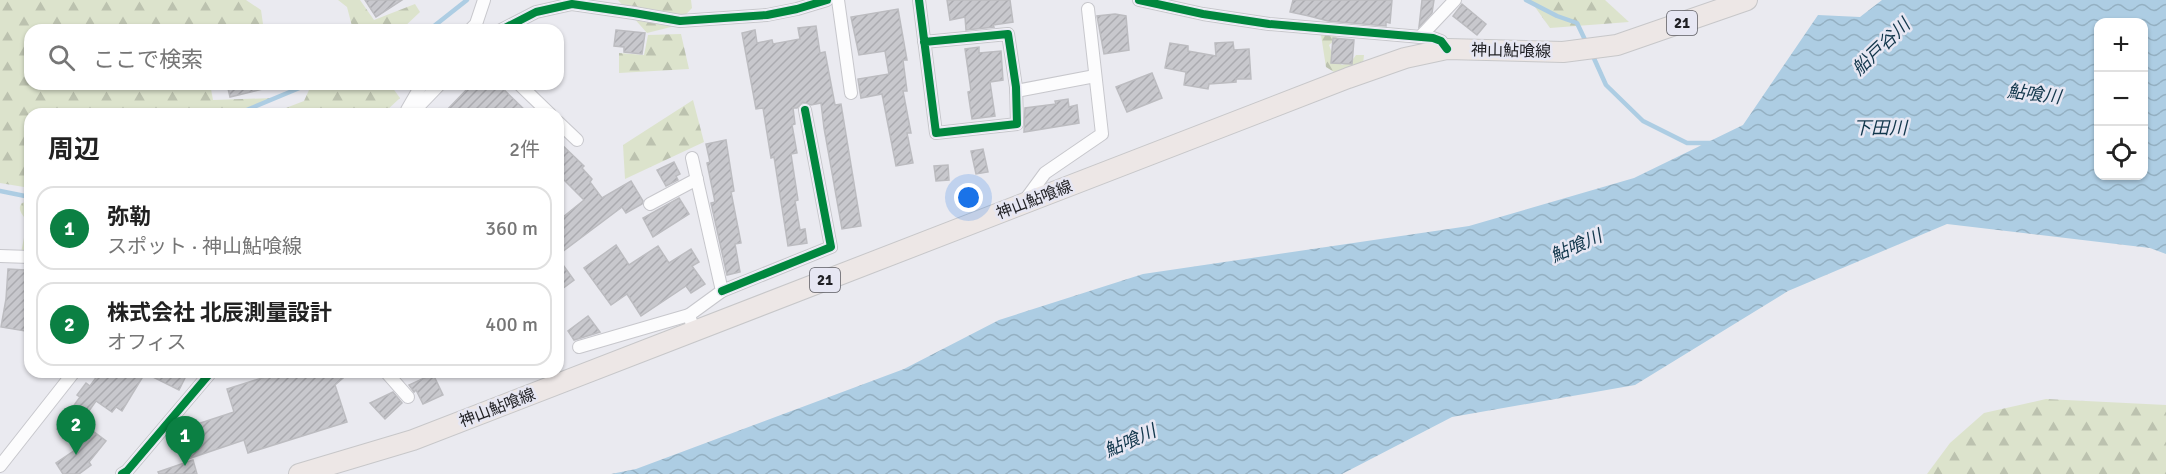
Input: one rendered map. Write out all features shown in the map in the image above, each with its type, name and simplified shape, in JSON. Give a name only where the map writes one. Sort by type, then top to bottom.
[{"type":"main road","name":"神山鮎喰線","points":[[564,377],[692,323],[1022,204],[1357,74],[1405,58],[1447,49],[1563,52],[1617,45],[1747,0]]},
{"type":"main road","name":"神山鮎喰線","points":[[299,474],[413,440],[561,378]]},
{"type":"street","points":[[476,24],[484,0]]},
{"type":"street","points":[[513,24],[536,12],[572,4],[680,21],[767,15],[827,0]]},
{"type":"street","points":[[838,0],[851,93]]},
{"type":"street","points":[[919,0],[924,42],[936,133],[1017,124],[1016,91],[1008,33],[924,42]]},
{"type":"street","points":[[1139,0],[1203,14],[1269,24],[1420,37],[1441,41],[1447,49]]},
{"type":"street","points":[[1420,37],[1455,0]]},
{"type":"street","points":[[1022,204],[1045,172],[1102,134],[1088,9]]},
{"type":"street","points":[[1016,91],[1095,76]]},
{"type":"street","points":[[408,108],[419,90]]},
{"type":"street","points":[[417,108],[434,90]]},
{"type":"street","points":[[525,90],[544,108]]},
{"type":"street","points":[[579,347],[692,323],[722,291],[831,247],[805,110]]},
{"type":"street","points":[[564,128],[577,140]]},
{"type":"street","points":[[692,158],[722,291]]},
{"type":"street","points":[[650,204],[697,179]]},
{"type":"street","points":[[0,256],[24,257]]},
{"type":"street","points":[[0,466],[69,378]]},
{"type":"street","points":[[122,474],[206,378]]},
{"type":"street","points":[[391,378],[408,397]]},
{"type":"green space","points":[[0,0],[246,0],[261,10],[263,24],[24,24],[24,90],[211,90],[213,100],[274,98],[246,108],[24,108],[24,187],[0,183]]},
{"type":"green space","points":[[338,0],[360,0],[374,20],[415,4],[420,12],[407,24],[351,24],[347,7]]},
{"type":"green space","points":[[618,0],[691,0],[692,8],[675,26],[647,33]]},
{"type":"green space","points":[[1530,0],[1605,0],[1629,22],[1550,28]]},
{"type":"green space","points":[[681,34],[689,69],[619,73],[619,53],[644,55],[648,35]]},
{"type":"green space","points":[[1321,35],[1335,35],[1337,38],[1329,45],[1334,59],[1342,65],[1351,62],[1356,55],[1364,55],[1363,64],[1334,72],[1326,67]]},
{"type":"green space","points":[[309,90],[394,90],[400,98],[389,108],[286,108],[304,101]]},
{"type":"green space","points":[[693,100],[704,142],[625,179],[623,145]]},
{"type":"green space","points":[[24,202],[24,217],[20,208]]},
{"type":"green space","points":[[24,238],[24,253],[21,253]]},
{"type":"green space","points":[[2046,399],[2166,405],[2166,474],[1927,474],[1950,443],[1984,413]]},
{"type":"water","name":"下田川","points":[[1882,0],[2166,0],[2166,254],[2150,248],[1947,224],[1788,291],[1635,385],[1452,417],[1342,474],[611,474],[636,469],[904,369],[999,320],[1143,274],[1469,226],[1634,178],[1743,125],[1818,15],[1860,17]]},
{"type":"building","points":[[365,0],[402,0],[376,17]]},
{"type":"building","points":[[947,0],[1010,0],[1013,22],[966,30],[965,17],[950,20]]},
{"type":"building","points":[[1293,0],[1392,0],[1390,23],[1386,22],[1386,26],[1328,21],[1290,12]]},
{"type":"building","points":[[1422,0],[1434,0],[1432,13],[1419,27]]},
{"type":"building","points":[[1462,4],[1486,24],[1477,35],[1453,16]]},
{"type":"building","points":[[898,9],[907,60],[903,60],[907,91],[903,91],[911,133],[907,133],[913,163],[896,166],[882,94],[861,98],[858,79],[889,74],[885,51],[859,55],[851,17]]},
{"type":"building","points":[[1115,14],[1126,16],[1129,50],[1104,54],[1097,16]]},
{"type":"building","points":[[816,26],[820,53],[825,52],[835,105],[841,104],[861,226],[842,229],[821,103],[811,105],[803,102],[797,108],[793,108],[795,124],[792,125],[797,153],[791,154],[800,230],[805,229],[807,243],[788,246],[774,157],[771,158],[763,108],[756,109],[742,33],[755,30],[757,43],[772,40],[773,44],[800,39],[798,28]]},
{"type":"building","points":[[616,30],[645,33],[642,54],[624,52],[624,47],[614,46]]},
{"type":"building","points":[[1333,38],[1354,40],[1352,64],[1331,63]]},
{"type":"building","points":[[1233,42],[1234,50],[1249,49],[1251,79],[1209,84],[1208,89],[1184,85],[1186,72],[1165,68],[1170,43],[1188,46],[1188,51],[1216,56],[1215,43]]},
{"type":"building","points":[[979,47],[979,53],[1001,51],[1003,80],[990,82],[995,116],[972,119],[965,49]]},
{"type":"building","points":[[1152,73],[1162,98],[1127,112],[1116,87]]},
{"type":"building","points":[[228,90],[259,90],[230,97]]},
{"type":"building","points":[[466,90],[504,90],[523,108],[449,108]]},
{"type":"building","points":[[1068,99],[1069,107],[1077,105],[1079,123],[1024,132],[1025,108],[1056,104],[1055,101]]},
{"type":"building","points":[[726,140],[734,191],[731,192],[741,243],[735,244],[740,272],[727,275],[711,203],[715,202],[707,163],[710,162],[706,144]]},
{"type":"building","points":[[564,147],[584,166],[582,168],[592,179],[590,182],[602,198],[631,181],[643,201],[642,204],[626,213],[622,207],[564,250],[564,216],[584,200],[564,180]]},
{"type":"building","points":[[983,149],[988,172],[976,174],[971,151]]},
{"type":"building","points":[[674,162],[680,174],[676,176],[678,180],[666,186],[657,170]]},
{"type":"building","points":[[948,165],[949,180],[936,181],[934,166]]},
{"type":"building","points":[[679,198],[689,214],[653,237],[643,218]]},
{"type":"building","points":[[616,245],[629,265],[658,246],[669,263],[691,249],[699,262],[692,266],[705,284],[691,293],[686,286],[641,316],[627,294],[611,305],[584,268]]},
{"type":"building","points":[[564,266],[574,280],[564,288]]},
{"type":"building","points":[[8,269],[24,270],[24,331],[1,327]]},
{"type":"building","points":[[588,316],[600,332],[574,340],[568,331]]},
{"type":"building","points":[[96,378],[142,378],[122,411],[116,407],[112,412],[96,401],[81,422],[106,441],[89,462],[91,465],[79,474],[63,474],[56,463],[81,446],[57,429],[80,397],[77,395],[86,383],[90,386]]},
{"type":"building","points":[[155,378],[185,378],[179,390]]},
{"type":"building","points":[[262,378],[343,378],[335,385],[347,422],[248,453],[244,440],[185,460],[176,431],[234,412],[227,389]]},
{"type":"building","points":[[424,378],[435,378],[443,395],[423,404],[416,390],[414,392],[409,385]]},
{"type":"building","points":[[393,392],[402,403],[385,419],[370,403]]},
{"type":"building","points":[[193,460],[197,474],[159,474],[158,472]]},
{"type":"waterway","points":[[437,24],[467,0]]},
{"type":"waterway","points":[[1526,0],[1557,16],[1577,23],[1587,44]]},
{"type":"waterway","points":[[1592,54],[1606,85],[1643,121],[1687,143],[1712,143]]},
{"type":"waterway","points":[[251,108],[295,90]]},
{"type":"waterway","points":[[0,191],[24,196]]},
{"type":"cycle path","points":[[513,24],[536,12],[572,4],[680,21],[767,15],[827,0]]},
{"type":"cycle path","points":[[919,0],[936,133],[1017,124],[1016,87],[1008,34],[924,42]]},
{"type":"cycle path","points":[[1139,0],[1203,14],[1269,24],[1433,38],[1441,41],[1447,49]]},
{"type":"cycle path","points":[[722,291],[831,247],[805,110]]},
{"type":"cycle path","points":[[122,474],[206,378]]},
{"type":"place","name":"株式会社 北辰測量設計","points":[[76,455]]},
{"type":"place","name":"弥勒","points":[[185,466]]},
{"type":"water label","name":"船戸谷川","points":[[1881,47]]},
{"type":"water label","name":"鮎喰川","points":[[2034,94]]},
{"type":"water label","name":"鮎喰川","points":[[1576,246]]},
{"type":"water label","name":"鮎喰川","points":[[1130,441]]}]
